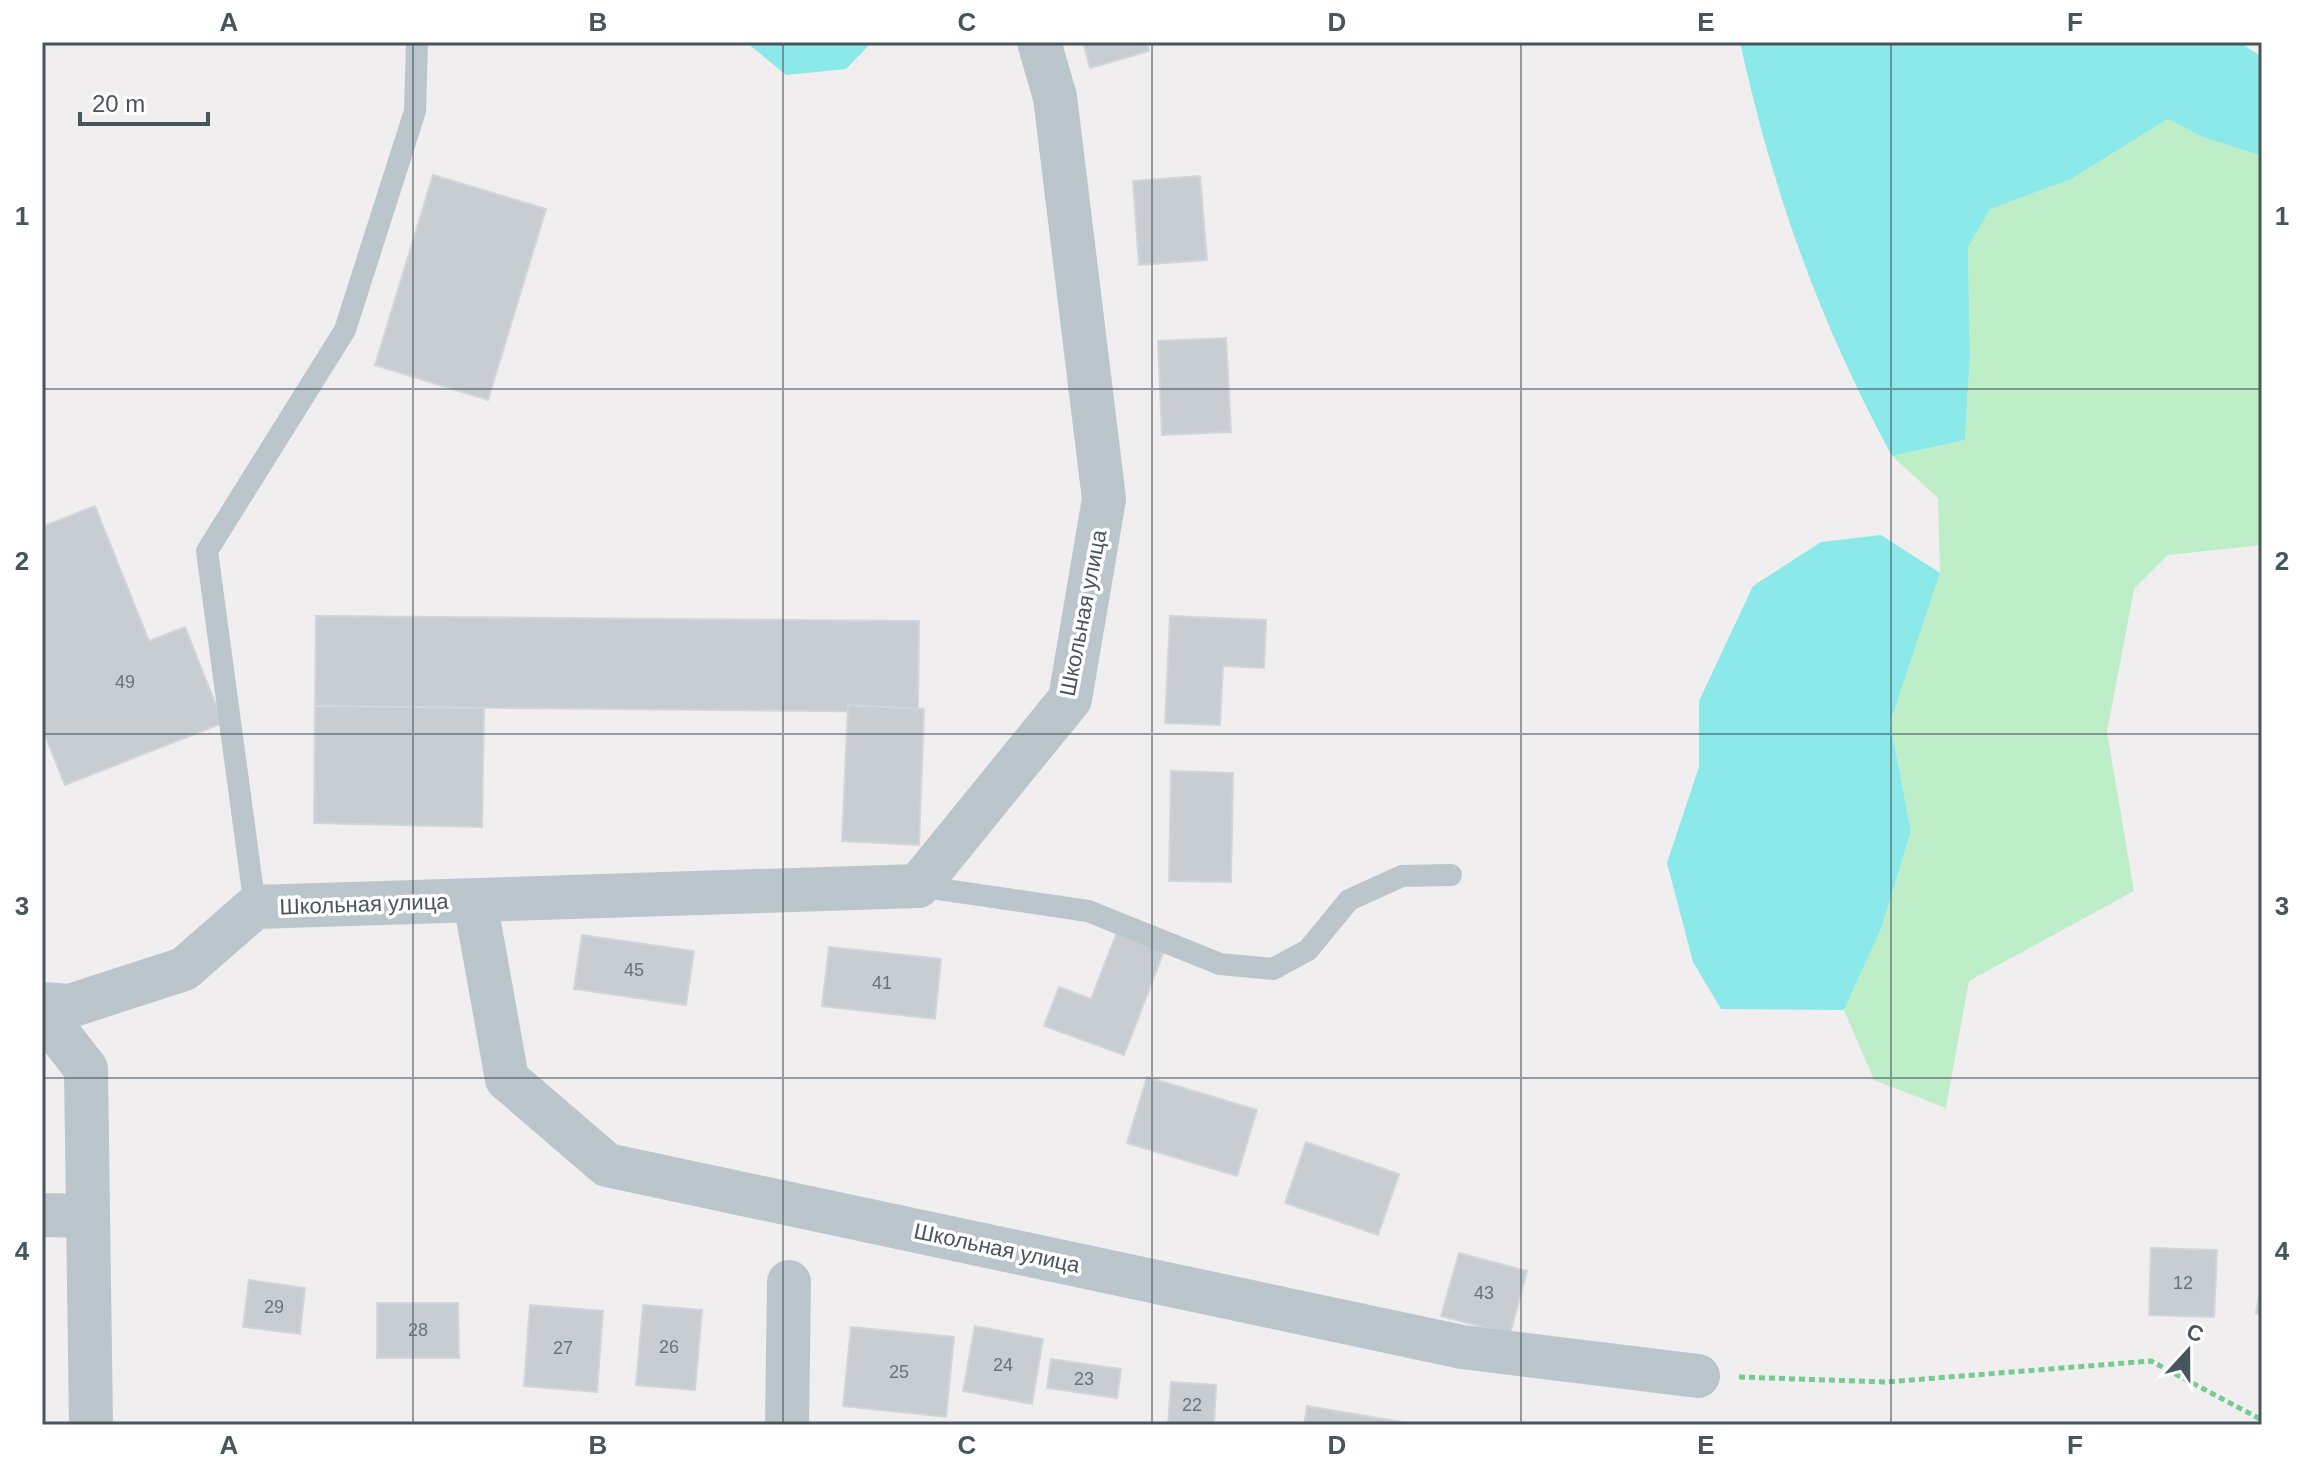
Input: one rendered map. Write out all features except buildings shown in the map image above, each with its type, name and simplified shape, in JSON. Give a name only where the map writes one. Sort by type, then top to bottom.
[{"type":"street","name":"Школьная улица","points":[[42,1004],[70,1006],[184,969],[255,907],[918,886],[1070,699],[1104,499],[1055,97],[1039,42]]},
{"type":"street","name":"Школьная улица","points":[[475,901],[507,1079],[607,1165],[1462,1347],[1698,1376]]},
{"type":"street","points":[[42,1012],[86,1069],[91,1425]]},
{"type":"street","points":[[42,1215],[88,1216]]},
{"type":"street","points":[[787,1425],[789,1282]]},
{"type":"lane","points":[[255,907],[207,551],[345,330],[415,111],[417,42]]},
{"type":"lane","points":[[918,886],[1088,911],[1220,964],[1273,969],[1308,950],[1349,900],[1402,876],[1451,875]]},
{"type":"path","points":[[1698,1376],[1886,1382],[2151,1361],[2262,1420]]},
{"type":"green space","points":[[2168,119],[2202,137],[2262,156],[2262,545],[2168,555],[2134,589],[2107,732],[2134,891],[1969,981],[1946,1108],[1874,1080],[1844,1010],[1881,929],[1911,831],[1890,723],[1940,573],[1938,498],[1892,456],[1965,440],[1970,354],[1968,246],[1990,209],[2071,179]]},
{"type":"water","points":[[746,42],[872,42],[846,69],[786,75]]},
{"type":"water","points":[[1740,42],[2239,42],[2262,57],[2262,156],[2202,137],[2168,119],[2071,179],[1990,209],[1968,247],[1970,354],[1965,440],[1892,456],[1842,355],[1801,255],[1767,151]]},
{"type":"water","points":[[1881,535],[1940,573],[1890,723],[1911,831],[1881,929],[1844,1010],[1721,1009],[1693,962],[1667,863],[1699,767],[1699,701],[1753,586],[1821,542]]}]
